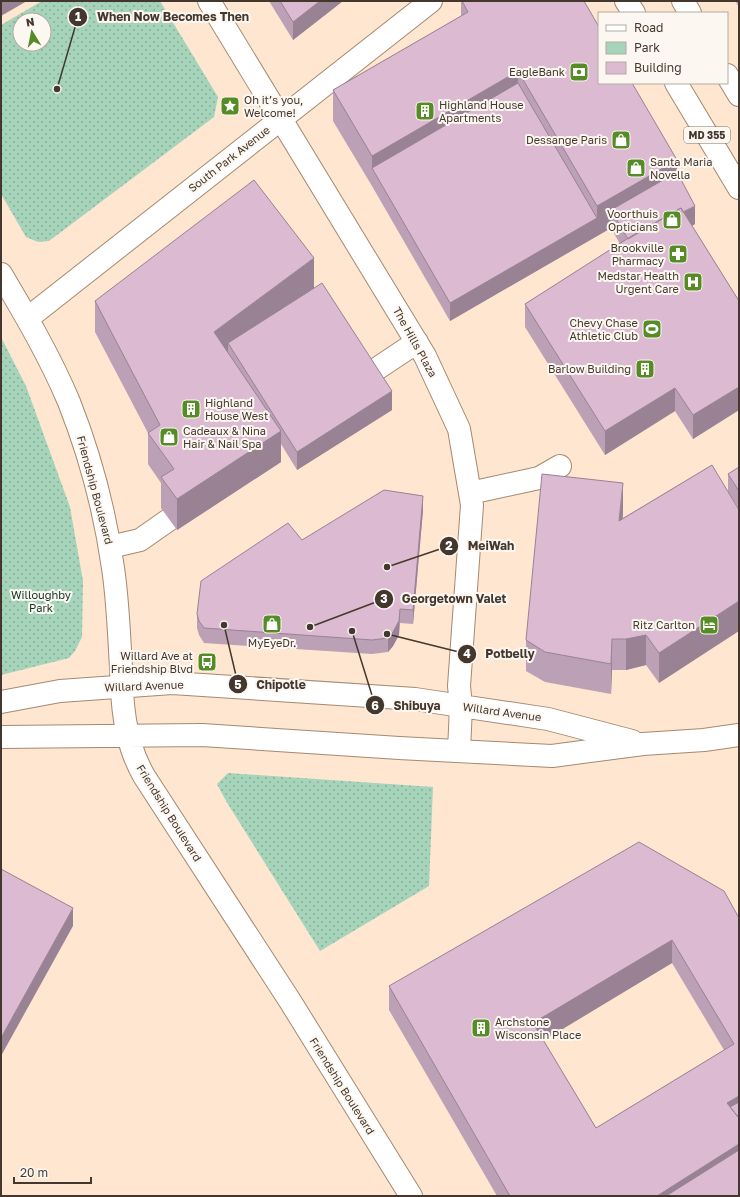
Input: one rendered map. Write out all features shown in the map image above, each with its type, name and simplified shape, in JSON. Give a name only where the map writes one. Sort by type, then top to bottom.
[{"type":"street","name":"The Hills Plaza","points":[[209,1],[417,342],[459,429],[472,505],[459,686],[461,706],[459,751]]},
{"type":"street","name":"South Park Avenue","points":[[28,318],[431,1]]},
{"type":"street","points":[[626,1],[633,12]]},
{"type":"street","points":[[682,1],[689,12]]},
{"type":"street","points":[[728,77],[739,95]]},
{"type":"street","name":"MD 355","points":[[677,84],[739,188]]},
{"type":"street","name":"Friendship Boulevard","points":[[1,274],[28,318],[68,401],[80,431],[98,494],[110,547],[116,593],[124,709],[128,736],[134,756],[144,776],[290,1001],[411,1196]]},
{"type":"street","points":[[369,374],[417,342]]},
{"type":"street","points":[[470,493],[539,478],[560,466]]},
{"type":"street","points":[[110,547],[140,540],[170,520]]},
{"type":"street","name":"Willard Avenue","points":[[1,702],[60,691],[172,683],[401,698],[548,719],[643,744]]},
{"type":"street","name":"Willard Avenue","points":[[1,737],[202,735],[552,756],[643,744],[704,740],[739,735]]},
{"type":"green space","points":[[42,1],[160,1],[218,97],[214,117],[49,241],[38,242],[26,237],[1,194],[1,25],[12,19],[12,52],[52,52],[52,12],[23,12]]},
{"type":"green space","name":"Willoughby Park","points":[[1,337],[26,386],[70,507],[83,581],[82,637],[75,651],[69,658],[1,675]]},
{"type":"green space","points":[[228,773],[433,787],[429,886],[320,951],[226,801],[217,784]]},
{"type":"building","points":[[280,1],[320,1],[293,22]]},
{"type":"building","name":"Highland House Apartments","points":[[462,1],[584,1],[598,25],[598,84],[633,84],[677,160],[597,206],[518,71],[372,156],[333,90],[468,12]]},
{"type":"building","points":[[518,83],[597,218],[450,303],[372,168]]},
{"type":"building","points":[[677,172],[695,206],[683,212],[681,208],[628,239],[611,210]]},
{"type":"building","name":"Highland House West","points":[[254,180],[314,258],[214,332],[281,431],[177,499],[161,477],[174,469],[148,433],[160,425],[95,301]]},
{"type":"building","name":"Barlow Building","points":[[681,208],[739,301],[739,387],[693,415],[675,388],[605,431],[525,304],[630,237]]},
{"type":"building","points":[[322,283],[392,391],[297,452],[228,343]]},
{"type":"building","points":[[712,465],[739,510],[739,601],[659,653],[646,635],[626,639],[612,639],[611,664],[545,652],[526,640],[542,474],[623,483],[619,521]]},
{"type":"building","points":[[739,467],[739,491],[728,474]]},
{"type":"building","points":[[384,490],[423,496],[413,610],[400,609],[399,621],[388,638],[372,640],[204,628],[199,621],[197,614],[201,581],[288,523],[302,540]]},
{"type":"building","name":"Archstone Wisconsin Place","points":[[639,842],[724,891],[739,918],[739,1096],[727,1103],[739,1118],[739,1144],[657,1196],[510,1196],[389,986]],"holes":[[[672,940],[734,1044],[596,1128],[533,1023]]]},
{"type":"building","points":[[1,869],[73,908],[1,1038]]},
{"type":"building","points":[[739,1102],[739,1118],[730,1107]]},
{"type":"building","points":[[739,1150],[739,1196],[666,1196]]},
{"type":"place","name":"EagleBank","points":[[579,72]]},
{"type":"place","name":"When Now Becomes Then","points":[[57,89]]},
{"type":"place","name":"Oh it’s you, Welcome!","points":[[230,106]]},
{"type":"place","name":"Highland House Apartments","points":[[425,111]]},
{"type":"place","name":"Dessange Paris","points":[[621,140]]},
{"type":"place","name":"Santa Maria Novella","points":[[636,168]]},
{"type":"place","name":"Voorthuis Opticians","points":[[672,220]]},
{"type":"place","name":"Brookville Pharmacy","points":[[678,254]]},
{"type":"place","name":"Medstar Health Urgent Care","points":[[693,282]]},
{"type":"place","name":"Chevy Chase Athletic Club","points":[[652,329]]},
{"type":"place","name":"Barlow Building","points":[[645,369]]},
{"type":"place","name":"Highland House West","points":[[191,409]]},
{"type":"place","name":"Cadeaux & Nina Hair & Nail Spa","points":[[169,437]]},
{"type":"place","name":"MeiWah","points":[[387,567]]},
{"type":"place","name":"MyEyeDr.","points":[[272,624]]},
{"type":"place","name":"Chipotle","points":[[224,625]]},
{"type":"place","name":"Ritz Carlton","points":[[709,625]]},
{"type":"place","name":"Georgetown Valet","points":[[310,627]]},
{"type":"place","name":"Shibuya","points":[[352,631]]},
{"type":"place","name":"Potbelly","points":[[387,634]]},
{"type":"place","name":"Willard Ave at Friendship Blvd","points":[[207,662]]},
{"type":"place","name":"Archstone Wisconsin Place","points":[[481,1028]]}]
